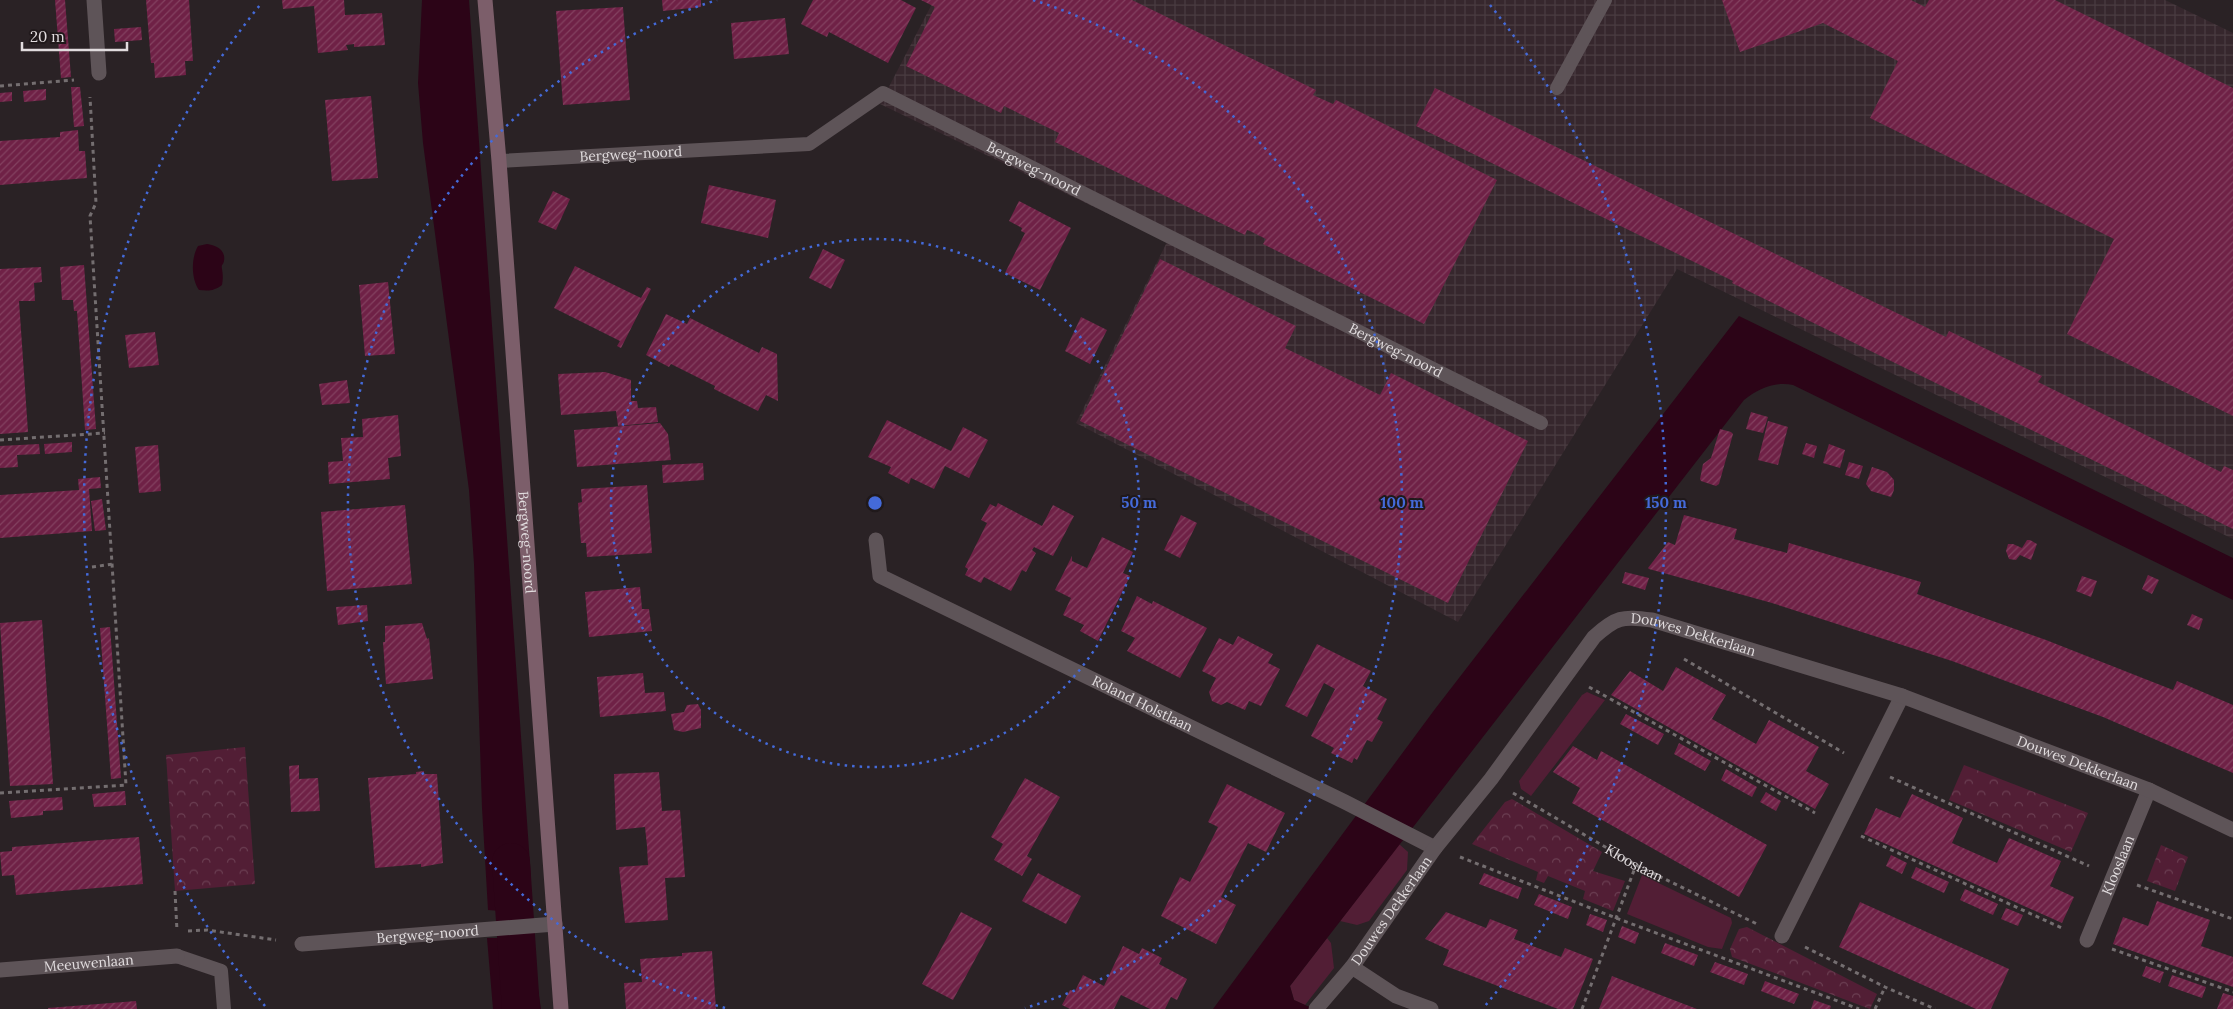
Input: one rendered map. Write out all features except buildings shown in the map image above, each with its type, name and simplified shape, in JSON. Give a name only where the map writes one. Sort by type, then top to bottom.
[{"type":"street","points":[[94,0],[97,76]]},
{"type":"street","name":"Bergweg-noord","points":[[485,0],[499,161],[561,1009]]},
{"type":"street","name":"Roland Holstlaan","points":[[876,540],[880,576],[1345,802],[1435,848]]},
{"type":"street","name":"Douwes Dekkerlaan","points":[[1319,1004],[1352,966],[1435,848],[1491,779],[1600,632],[1612,621],[1630,617],[1652,620],[1902,696],[2149,790],[2233,830]]},
{"type":"street","points":[[1782,936],[1902,696]]},
{"type":"street","name":"Klooslaan","points":[[2087,940],[2149,790]]},
{"type":"street","name":"Bergweg-noord","points":[[302,944],[537,927],[555,924]]},
{"type":"street","name":"Meeuwenlaan","points":[[0,970],[177,956]]},
{"type":"street","points":[[1352,966],[1396,996],[1431,1009]]},
{"type":"lane","points":[[1557,88],[1605,0]]},
{"type":"lane","name":"Bergweg-noord","points":[[499,161],[809,144],[883,93],[1541,423]]},
{"type":"lane","name":"Meeuwenlaan","points":[[177,956],[221,971],[224,1009]]},
{"type":"path","points":[[0,86],[97,76]]},
{"type":"path","points":[[0,794],[126,785],[106,433],[90,216],[96,203],[90,84],[97,76]]},
{"type":"path","points":[[0,440],[106,433]]},
{"type":"path","points":[[92,567],[113,564]]},
{"type":"path","points":[[1678,655],[1867,766],[2113,876],[2233,919]]},
{"type":"path","points":[[1567,674],[1838,825],[2087,940],[2233,992]]},
{"type":"path","name":"Klooslaan","points":[[1491,779],[1636,865],[1885,987],[1935,1009]]},
{"type":"path","points":[[1435,848],[1859,1009]]},
{"type":"path","points":[[1582,1009],[1636,865]]},
{"type":"path","points":[[175,891],[177,956]]},
{"type":"path","points":[[187,931],[207,930],[302,944]]},
{"type":"path","points":[[1875,1009],[1885,987]]},
{"type":"shaded area","points":[[422,0],[469,0],[531,878],[530,906],[513,912],[488,910],[482,808],[474,564],[469,490],[423,143],[418,83]]},
{"type":"shaded area","points":[[934,0],[2165,0],[2233,33],[2233,539],[1677,269],[1458,622],[1076,423],[1167,242],[880,104]]},
{"type":"shaded area","points":[[207,244],[217,247],[222,251],[224,261],[222,266],[222,285],[211,290],[199,290],[193,274],[194,256],[198,246]]},
{"type":"shaded area","points":[[1739,316],[2233,558],[2233,600],[1793,385],[1780,384],[1767,387],[1755,392],[1744,400],[1290,986],[1294,1000],[1314,1009],[1213,1009],[1435,709]]},
{"type":"shaded area","points":[[487,938],[530,938],[541,1009],[493,1009]]},
{"type":"green space","points":[[1587,692],[1605,700],[1531,796],[1521,789],[1519,781],[1582,695]]},
{"type":"green space","points":[[245,747],[255,884],[175,891],[166,755]]},
{"type":"green space","points":[[1964,765],[2088,813],[2071,852],[1949,800]]},
{"type":"green space","points":[[1512,799],[1602,852],[1593,871],[1625,881],[1613,911],[1583,899],[1585,891],[1548,876],[1544,883],[1536,880],[1538,872],[1472,844],[1505,802]]},
{"type":"green space","points":[[1399,844],[1408,852],[1407,870],[1369,921],[1357,925],[1340,921]]},
{"type":"green space","points":[[2161,845],[2188,857],[2175,891],[2147,881]]},
{"type":"green space","points":[[1642,875],[1731,918],[1732,923],[1722,949],[1708,947],[1627,914]]},
{"type":"green space","points":[[1747,927],[1877,994],[1870,1009],[1732,957],[1730,949],[1739,929]]},
{"type":"green space","points":[[1327,938],[1331,943],[1334,968],[1305,1005],[1294,1000],[1290,986]]},
{"type":"waterway","points":[[511,862],[521,1009]]}]
